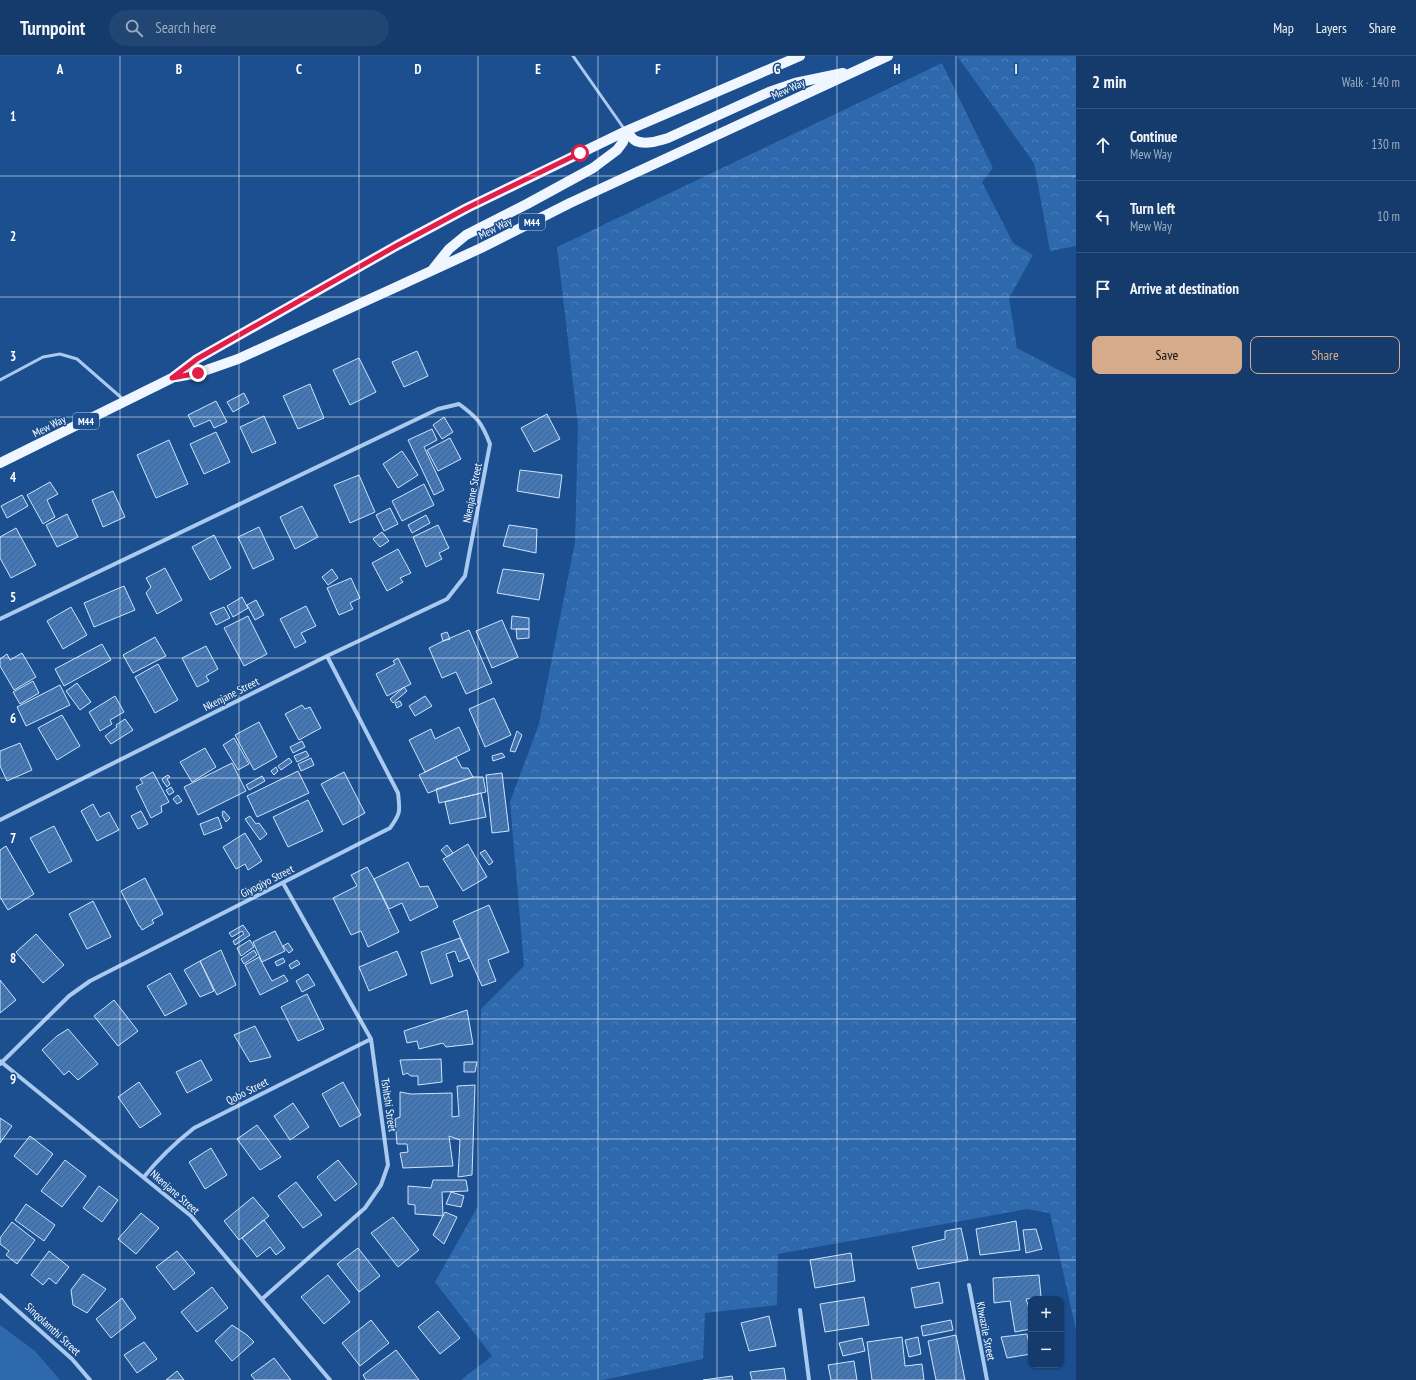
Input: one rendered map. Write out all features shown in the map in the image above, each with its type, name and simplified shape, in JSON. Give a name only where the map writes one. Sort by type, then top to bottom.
[{"type":"main road","name":"Mew Way","points":[[0,463],[172,378],[197,359],[396,246],[467,208],[626,131],[800,56]]},
{"type":"main road","name":"Mew Way","points":[[172,378],[198,373],[238,358],[432,271],[570,203],[888,56]]},
{"type":"main road","points":[[432,271],[449,249],[466,235],[593,168],[617,150],[623,142],[626,131],[635,140],[647,143],[658,142],[769,92],[796,83],[862,68]]},
{"type":"street","name":"Nkenjane Street","points":[[0,619],[438,409],[459,404],[474,415],[484,427],[490,444],[465,576],[447,599],[327,656],[0,820]]},
{"type":"street","name":"Giyogiyo Street","points":[[1,1062],[69,996],[90,981],[390,828],[397,818],[400,810],[398,793],[327,656]]},
{"type":"street","name":"Tshitshi Street","points":[[262,1299],[365,1208],[381,1185],[388,1165],[371,1039],[283,883]]},
{"type":"street","name":"Qobo Street","points":[[144,1177],[154,1164],[175,1143],[194,1128],[371,1039]]},
{"type":"street","name":"Nkenjane Street","points":[[1,1062],[191,1216],[330,1380]]},
{"type":"street","name":"Khwazile Street","points":[[969,1285],[986,1380]]},
{"type":"street","name":"Sinqolamthi Street","points":[[0,1295],[72,1359],[90,1380]]},
{"type":"street","points":[[800,1310],[809,1380]]},
{"type":"lane","points":[[572,56],[626,131]]},
{"type":"lane","points":[[0,380],[43,357],[60,354],[77,359],[125,401]]},
{"type":"green space","points":[[957,56],[1076,56],[1076,246],[1050,251],[1034,163]]},
{"type":"green space","points":[[942,63],[993,168],[982,182],[1013,243],[1033,255],[1009,298],[1017,348],[1076,379],[1076,1330],[1050,1213],[1027,1209],[778,1254],[777,1305],[705,1313],[703,1359],[603,1380],[461,1380],[492,1356],[435,1282],[478,1206],[481,1009],[524,966],[510,802],[539,724],[575,542],[578,425],[557,247]]},
{"type":"green space","points":[[0,1325],[35,1351],[60,1380],[0,1380]]},
{"type":"building","points":[[417,351],[428,376],[404,387],[392,362]]},
{"type":"building","points":[[359,358],[376,392],[350,405],[333,370]]},
{"type":"building","points":[[310,384],[324,418],[298,429],[283,396]]},
{"type":"building","points":[[244,393],[249,403],[233,412],[227,402]]},
{"type":"building","points":[[216,401],[227,422],[214,428],[210,420],[194,427],[188,415]]},
{"type":"building","points":[[547,414],[560,439],[534,452],[521,428]]},
{"type":"building","points":[[264,416],[276,443],[252,453],[240,427]]},
{"type":"building","points":[[444,417],[453,432],[442,439],[433,425]]},
{"type":"building","points":[[432,429],[437,440],[424,447],[444,490],[434,495],[408,440]]},
{"type":"building","points":[[216,432],[230,462],[204,474],[190,444]]},
{"type":"building","points":[[450,438],[461,459],[438,471],[427,450]]},
{"type":"building","points":[[169,440],[188,484],[156,498],[137,455]]},
{"type":"building","points":[[402,451],[418,475],[398,488],[383,464]]},
{"type":"building","points":[[520,470],[562,475],[559,498],[517,491]]},
{"type":"building","points":[[359,475],[375,512],[350,523],[334,485]]},
{"type":"building","points":[[50,482],[58,494],[47,500],[55,517],[43,524],[27,495]]},
{"type":"building","points":[[424,484],[434,505],[402,521],[392,501]]},
{"type":"building","points":[[113,491],[125,517],[103,527],[92,500]]},
{"type":"building","points":[[22,495],[28,506],[7,518],[1,506]]},
{"type":"building","points":[[302,506],[318,537],[295,549],[280,517]]},
{"type":"building","points":[[390,508],[398,524],[384,531],[376,515]]},
{"type":"building","points":[[67,514],[78,537],[57,547],[46,525]]},
{"type":"building","points":[[426,515],[430,523],[412,533],[408,525]]},
{"type":"building","points":[[438,525],[449,548],[439,553],[442,559],[426,567],[413,537]]},
{"type":"building","points":[[509,525],[537,529],[536,553],[503,546]]},
{"type":"building","points":[[259,527],[274,559],[253,569],[238,537]]},
{"type":"building","points":[[16,528],[36,565],[11,578],[0,558],[0,537]]},
{"type":"building","points":[[382,532],[389,541],[380,547],[373,539]]},
{"type":"building","points":[[214,535],[231,568],[210,580],[192,547]]},
{"type":"building","points":[[398,549],[411,573],[400,578],[403,582],[387,591],[372,563]]},
{"type":"building","points":[[165,568],[182,600],[157,614],[146,593],[151,587],[146,578]]},
{"type":"building","points":[[332,569],[338,578],[328,585],[322,577]]},
{"type":"building","points":[[503,569],[544,574],[539,600],[497,593]]},
{"type":"building","points":[[351,578],[360,598],[350,603],[353,609],[339,615],[327,588]]},
{"type":"building","points":[[124,586],[135,610],[94,627],[84,603]]},
{"type":"building","points":[[242,597],[248,608],[233,617],[227,606]]},
{"type":"building","points":[[256,600],[264,615],[255,620],[247,605]]},
{"type":"building","points":[[306,606],[316,626],[301,633],[306,642],[295,648],[280,619]]},
{"type":"building","points":[[71,607],[87,635],[63,649],[47,621]]},
{"type":"building","points":[[224,607],[230,618],[216,625],[210,613]]},
{"type":"building","points":[[248,616],[267,654],[244,666],[224,628]]},
{"type":"building","points":[[512,616],[529,618],[529,629],[511,629]]},
{"type":"building","points":[[502,620],[518,657],[492,668],[476,631]]},
{"type":"building","points":[[516,629],[529,629],[529,638],[517,639]]},
{"type":"building","points":[[469,630],[492,683],[466,694],[456,672],[442,678],[429,648]]},
{"type":"building","points":[[447,632],[450,639],[443,641],[441,634]]},
{"type":"building","points":[[155,637],[166,656],[133,673],[123,655]]},
{"type":"building","points":[[102,644],[111,660],[64,686],[55,669]]},
{"type":"building","points":[[206,646],[218,669],[206,676],[209,681],[197,687],[182,658]]},
{"type":"building","points":[[22,653],[36,677],[14,690],[0,666],[0,659],[7,654],[10,660]]},
{"type":"building","points":[[398,658],[411,684],[387,696],[376,674],[395,664],[393,661]]},
{"type":"building","points":[[158,664],[178,700],[155,713],[135,677]]},
{"type":"building","points":[[33,681],[39,693],[20,704],[13,692]]},
{"type":"building","points":[[77,683],[91,702],[80,710],[66,691]]},
{"type":"building","points":[[60,685],[70,705],[26,726],[17,707]]},
{"type":"building","points":[[404,687],[407,691],[393,703],[390,699]]},
{"type":"building","points":[[115,696],[124,712],[110,720],[112,724],[100,731],[89,712]]},
{"type":"building","points":[[425,696],[432,706],[415,716],[409,706]]},
{"type":"building","points":[[494,698],[511,735],[485,747],[469,709]]},
{"type":"building","points":[[400,701],[402,705],[397,708],[395,703]]},
{"type":"building","points":[[302,705],[305,709],[310,707],[321,728],[299,740],[285,714]]},
{"type":"building","points":[[62,715],[80,746],[57,760],[38,728]]},
{"type":"building","points":[[125,719],[133,730],[111,744],[105,736],[117,727],[116,725]]},
{"type":"building","points":[[259,722],[277,757],[254,770],[235,735]]},
{"type":"building","points":[[459,727],[470,750],[425,772],[409,740],[431,729],[435,739]]},
{"type":"building","points":[[517,731],[522,735],[515,752],[510,751]]},
{"type":"building","points":[[234,738],[249,764],[238,770],[223,745]]},
{"type":"building","points":[[302,741],[305,747],[293,753],[290,747]]},
{"type":"building","points":[[20,743],[32,770],[7,781],[0,766],[0,751]]},
{"type":"building","points":[[205,748],[216,767],[192,782],[180,762]]},
{"type":"building","points":[[306,751],[309,756],[297,762],[294,756]]},
{"type":"building","points":[[502,753],[505,757],[493,761],[492,756]]},
{"type":"building","points":[[456,757],[462,768],[468,768],[473,777],[428,793],[419,775]]},
{"type":"building","points":[[289,758],[292,762],[281,770],[278,766]]},
{"type":"building","points":[[311,758],[314,765],[301,771],[298,764]]},
{"type":"building","points":[[232,763],[246,791],[198,815],[184,787]]},
{"type":"building","points":[[276,767],[278,771],[274,775],[271,771]]},
{"type":"building","points":[[298,771],[309,793],[257,817],[247,796]]},
{"type":"building","points":[[153,772],[169,802],[161,806],[162,812],[151,818],[136,787],[143,783],[140,779]]},
{"type":"building","points":[[344,772],[365,813],[343,825],[321,784]]},
{"type":"building","points":[[502,773],[509,831],[492,833],[486,775]]},
{"type":"building","points":[[168,775],[170,777],[167,779],[170,784],[167,787],[162,780]]},
{"type":"building","points":[[262,776],[265,781],[249,790],[246,785]]},
{"type":"building","points":[[473,777],[483,777],[486,792],[439,803],[436,789]]},
{"type":"building","points":[[171,787],[174,792],[169,795],[166,790]]},
{"type":"building","points":[[481,793],[486,817],[450,824],[445,802]]},
{"type":"building","points":[[178,795],[182,801],[177,804],[173,799]]},
{"type":"building","points":[[308,800],[323,831],[288,847],[273,817]]},
{"type":"building","points":[[93,804],[100,817],[109,812],[119,830],[97,841],[81,811]]},
{"type":"building","points":[[141,811],[148,824],[138,829],[131,816]]},
{"type":"building","points":[[224,811],[230,818],[226,822],[222,815],[222,812]]},
{"type":"building","points":[[250,816],[256,824],[259,823],[267,834],[260,840],[245,819]]},
{"type":"building","points":[[218,817],[222,828],[204,835],[200,824]]},
{"type":"building","points":[[54,826],[72,861],[49,873],[30,838]]},
{"type":"building","points":[[245,833],[262,861],[248,870],[245,864],[236,869],[223,847]]},
{"type":"building","points":[[468,844],[487,877],[463,891],[443,859]]},
{"type":"building","points":[[447,845],[453,853],[447,857],[441,850]]},
{"type":"building","points":[[6,846],[34,894],[8,910],[0,897],[0,850]]},
{"type":"building","points":[[485,850],[493,862],[489,865],[480,853]]},
{"type":"building","points":[[408,862],[420,887],[428,886],[438,907],[410,921],[402,903],[389,909],[374,879]]},
{"type":"building","points":[[367,867],[399,932],[368,947],[361,931],[351,935],[333,898],[357,886],[351,875]]},
{"type":"building","points":[[145,878],[163,914],[152,920],[154,923],[142,930],[121,891]]},
{"type":"building","points":[[93,901],[111,937],[87,949],[69,914]]},
{"type":"building","points":[[489,905],[509,952],[488,960],[496,981],[482,986],[453,921]]},
{"type":"building","points":[[243,925],[250,935],[235,945],[233,941],[244,934],[242,931],[232,937],[229,933]]},
{"type":"building","points":[[275,931],[285,951],[262,962],[253,942]]},
{"type":"building","points":[[36,934],[64,965],[43,983],[16,952]]},
{"type":"building","points":[[460,938],[469,958],[459,962],[455,951],[446,954],[453,976],[431,984],[421,952]]},
{"type":"building","points":[[250,940],[254,947],[241,956],[237,948]]},
{"type":"building","points":[[288,943],[293,950],[289,953],[283,946]]},
{"type":"building","points":[[221,950],[236,985],[217,995],[200,961]]},
{"type":"building","points":[[254,950],[257,955],[244,964],[241,959]]},
{"type":"building","points":[[397,951],[407,975],[369,991],[359,967]]},
{"type":"building","points":[[259,957],[272,981],[284,975],[288,981],[260,995],[245,965]]},
{"type":"building","points":[[283,958],[285,962],[277,966],[275,962]]},
{"type":"building","points":[[297,960],[300,964],[291,969],[289,965]]},
{"type":"building","points":[[200,961],[214,991],[200,997],[184,970]]},
{"type":"building","points":[[170,973],[187,1004],[165,1016],[147,986]]},
{"type":"building","points":[[308,974],[315,985],[302,992],[296,981]]},
{"type":"building","points":[[0,980],[16,1000],[0,1013]]},
{"type":"building","points":[[307,994],[324,1029],[298,1041],[281,1007]]},
{"type":"building","points":[[114,1000],[138,1031],[118,1046],[94,1016]]},
{"type":"building","points":[[467,1010],[473,1044],[446,1047],[443,1043],[419,1049],[417,1041],[407,1043],[404,1031]]},
{"type":"building","points":[[255,1026],[271,1057],[250,1062],[234,1035]]},
{"type":"building","points":[[68,1029],[98,1064],[78,1080],[69,1071],[64,1075],[42,1050],[57,1036]]},
{"type":"building","points":[[441,1059],[442,1082],[418,1085],[418,1076],[411,1076],[407,1073],[403,1075],[400,1060]]},
{"type":"building","points":[[201,1060],[212,1080],[187,1093],[176,1072]]},
{"type":"building","points":[[464,1062],[477,1062],[475,1072],[464,1072]]},
{"type":"building","points":[[139,1082],[161,1114],[140,1128],[118,1097]]},
{"type":"building","points":[[343,1082],[361,1115],[340,1127],[322,1094]]},
{"type":"building","points":[[475,1085],[472,1175],[458,1177],[460,1140],[449,1136],[453,1166],[403,1168],[400,1153],[408,1152],[407,1144],[397,1144],[395,1119],[400,1117],[400,1092],[411,1094],[452,1093],[452,1117],[459,1116],[457,1086]]},
{"type":"building","points":[[293,1103],[309,1127],[290,1140],[274,1116]]},
{"type":"building","points":[[0,1118],[12,1126],[0,1143]]},
{"type":"building","points":[[257,1125],[281,1157],[260,1170],[237,1139]]},
{"type":"building","points":[[30,1136],[53,1154],[37,1175],[14,1156]]},
{"type":"building","points":[[211,1148],[227,1175],[205,1189],[189,1162]]},
{"type":"building","points":[[65,1160],[86,1176],[62,1207],[41,1191]]},
{"type":"building","points":[[338,1160],[357,1184],[335,1201],[317,1177]]},
{"type":"building","points":[[433,1180],[466,1180],[468,1191],[442,1192],[443,1216],[415,1214],[415,1205],[408,1204],[408,1186],[431,1188]]},
{"type":"building","points":[[296,1182],[322,1215],[303,1228],[278,1196]]},
{"type":"building","points":[[99,1186],[118,1200],[102,1222],[83,1208]]},
{"type":"building","points":[[451,1192],[464,1196],[461,1207],[446,1204]]},
{"type":"building","points":[[253,1197],[269,1216],[239,1240],[224,1221]]},
{"type":"building","points":[[26,1204],[55,1225],[44,1241],[15,1220]]},
{"type":"building","points":[[445,1212],[457,1217],[444,1244],[433,1235]]},
{"type":"building","points":[[141,1213],[159,1228],[136,1254],[118,1239]]},
{"type":"building","points":[[393,1217],[419,1250],[398,1267],[371,1233]]},
{"type":"building","points":[[264,1220],[285,1248],[276,1255],[270,1247],[257,1257],[242,1238]]},
{"type":"building","points":[[1016,1221],[1020,1250],[980,1255],[976,1229]]},
{"type":"building","points":[[12,1222],[35,1240],[17,1264],[6,1255],[9,1251],[0,1244],[0,1238]]},
{"type":"building","points":[[961,1228],[968,1260],[918,1269],[912,1247],[945,1239],[945,1231]]},
{"type":"building","points":[[1036,1229],[1042,1249],[1026,1253],[1023,1230]]},
{"type":"building","points":[[358,1248],[380,1276],[359,1292],[337,1264]]},
{"type":"building","points":[[49,1251],[69,1267],[56,1284],[49,1278],[43,1285],[31,1275]]},
{"type":"building","points":[[177,1251],[195,1273],[174,1290],[156,1267]]},
{"type":"building","points":[[851,1253],[855,1281],[815,1288],[810,1260]]},
{"type":"building","points":[[83,1274],[106,1289],[87,1313],[73,1305],[71,1290]]},
{"type":"building","points":[[328,1275],[350,1302],[324,1324],[301,1297]]},
{"type":"building","points":[[1039,1275],[1041,1296],[1028,1296],[1028,1299],[1026,1299],[1028,1305],[1028,1330],[1015,1332],[1010,1301],[994,1303],[993,1278]]},
{"type":"building","points":[[939,1282],[943,1303],[915,1308],[911,1288]]},
{"type":"building","points":[[212,1287],[228,1308],[197,1332],[181,1312]]},
{"type":"building","points":[[864,1297],[869,1325],[825,1332],[820,1304]]},
{"type":"building","points":[[122,1298],[136,1318],[111,1338],[96,1319]]},
{"type":"building","points":[[438,1311],[460,1338],[440,1354],[418,1327]]},
{"type":"building","points":[[769,1316],[776,1346],[749,1351],[741,1323]]},
{"type":"building","points":[[371,1320],[389,1343],[360,1366],[342,1343]]},
{"type":"building","points":[[951,1320],[953,1330],[923,1336],[921,1326]]},
{"type":"building","points":[[232,1325],[247,1335],[254,1342],[232,1361],[215,1341]]},
{"type":"building","points":[[1027,1334],[1028,1354],[1007,1358],[1001,1337]]},
{"type":"building","points":[[956,1335],[965,1380],[936,1380],[928,1341]]},
{"type":"building","points":[[902,1337],[905,1366],[922,1364],[924,1380],[872,1380],[867,1342]]},
{"type":"building","points":[[918,1337],[921,1354],[909,1357],[905,1340]]},
{"type":"building","points":[[862,1338],[865,1351],[843,1356],[839,1343]]},
{"type":"building","points":[[144,1342],[157,1359],[137,1373],[124,1355]]},
{"type":"building","points":[[396,1350],[419,1380],[366,1380],[363,1375]]},
{"type":"building","points":[[274,1358],[291,1380],[255,1380],[251,1375]]},
{"type":"building","points":[[854,1361],[857,1380],[831,1380],[828,1365]]},
{"type":"building","points":[[784,1368],[786,1380],[752,1380],[750,1372]]},
{"type":"building","points":[[177,1371],[184,1380],[166,1380]]},
{"type":"building","points":[[732,1376],[733,1380],[703,1380]]},
{"type":"route","points":[[198,373],[172,378],[197,359],[396,246],[467,208],[580,153]]}]
